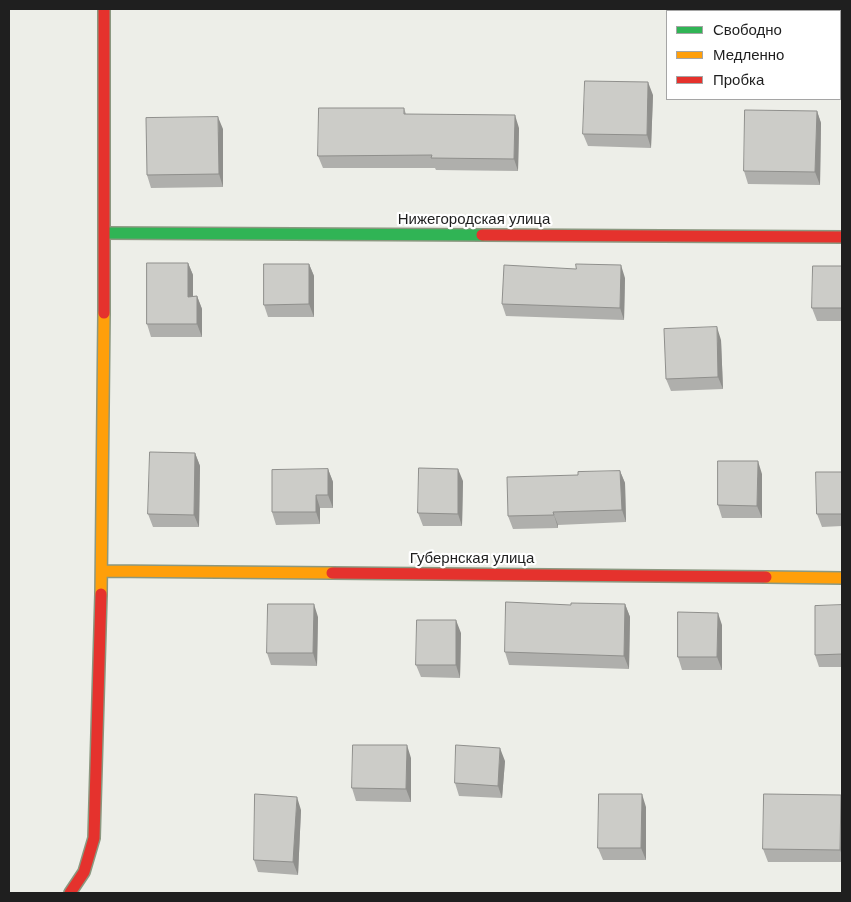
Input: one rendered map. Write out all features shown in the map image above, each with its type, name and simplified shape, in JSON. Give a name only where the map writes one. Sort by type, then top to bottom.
[{"type":"street","points":[[70,893],[84,872],[94,838],[102,571],[105,233],[104,9]]},
{"type":"street","name":"Нижегородская улица","points":[[105,233],[842,237]]},
{"type":"street","name":"Губернская улица","points":[[102,571],[842,578]]},
{"type":"building","points":[[585,81],[648,82],[647,135],[583,134]]},
{"type":"building","points":[[319,108],[404,108],[404,114],[515,115],[514,159],[431,158],[432,155],[318,156]]},
{"type":"building","points":[[745,110],[817,111],[815,172],[744,171]]},
{"type":"building","points":[[218,117],[219,174],[147,175],[146,118]]},
{"type":"building","points":[[147,263],[188,263],[188,297],[197,296],[197,324],[147,324]]},
{"type":"building","points":[[264,264],[309,264],[309,304],[264,305]]},
{"type":"building","points":[[576,264],[621,265],[620,308],[502,304],[504,265],[576,269]]},
{"type":"building","points":[[813,266],[842,266],[842,308],[812,308]]},
{"type":"building","points":[[717,327],[718,377],[666,379],[664,329]]},
{"type":"building","points":[[150,452],[195,453],[194,515],[148,514]]},
{"type":"building","points":[[718,461],[758,461],[757,506],[718,505]]},
{"type":"building","points":[[419,468],[458,469],[458,514],[418,513]]},
{"type":"building","points":[[328,469],[328,495],[316,495],[316,512],[272,512],[272,470]]},
{"type":"building","points":[[620,471],[622,510],[553,512],[554,515],[508,516],[507,477],[578,475],[578,472]]},
{"type":"building","points":[[816,472],[842,472],[842,514],[817,514]]},
{"type":"building","points":[[506,602],[571,605],[571,603],[625,604],[624,656],[505,652]]},
{"type":"building","points":[[268,604],[314,604],[313,653],[267,653]]},
{"type":"building","points":[[842,605],[842,654],[815,655],[815,606]]},
{"type":"building","points":[[678,612],[718,613],[717,657],[678,657]]},
{"type":"building","points":[[417,620],[456,620],[456,665],[416,665]]},
{"type":"building","points":[[353,745],[407,745],[406,789],[352,788]]},
{"type":"building","points":[[456,745],[500,748],[498,786],[455,783]]},
{"type":"building","points":[[255,794],[297,797],[293,862],[254,860]]},
{"type":"building","points":[[599,794],[642,794],[641,848],[598,848]]},
{"type":"building","points":[[764,794],[841,795],[840,850],[763,849]]},
{"type":"traffic: fast","points":[[105,233],[482,235]]},
{"type":"traffic: slow","points":[[101,594],[104,313]]},
{"type":"traffic: slow","points":[[102,571],[332,573]]},
{"type":"traffic: slow","points":[[766,577],[842,578]]},
{"type":"traffic: jam","points":[[104,9],[104,313]]},
{"type":"traffic: jam","points":[[482,235],[842,237]]},
{"type":"traffic: jam","points":[[332,573],[766,577]]},
{"type":"traffic: jam","points":[[70,893],[84,872],[94,838],[101,594]]}]
